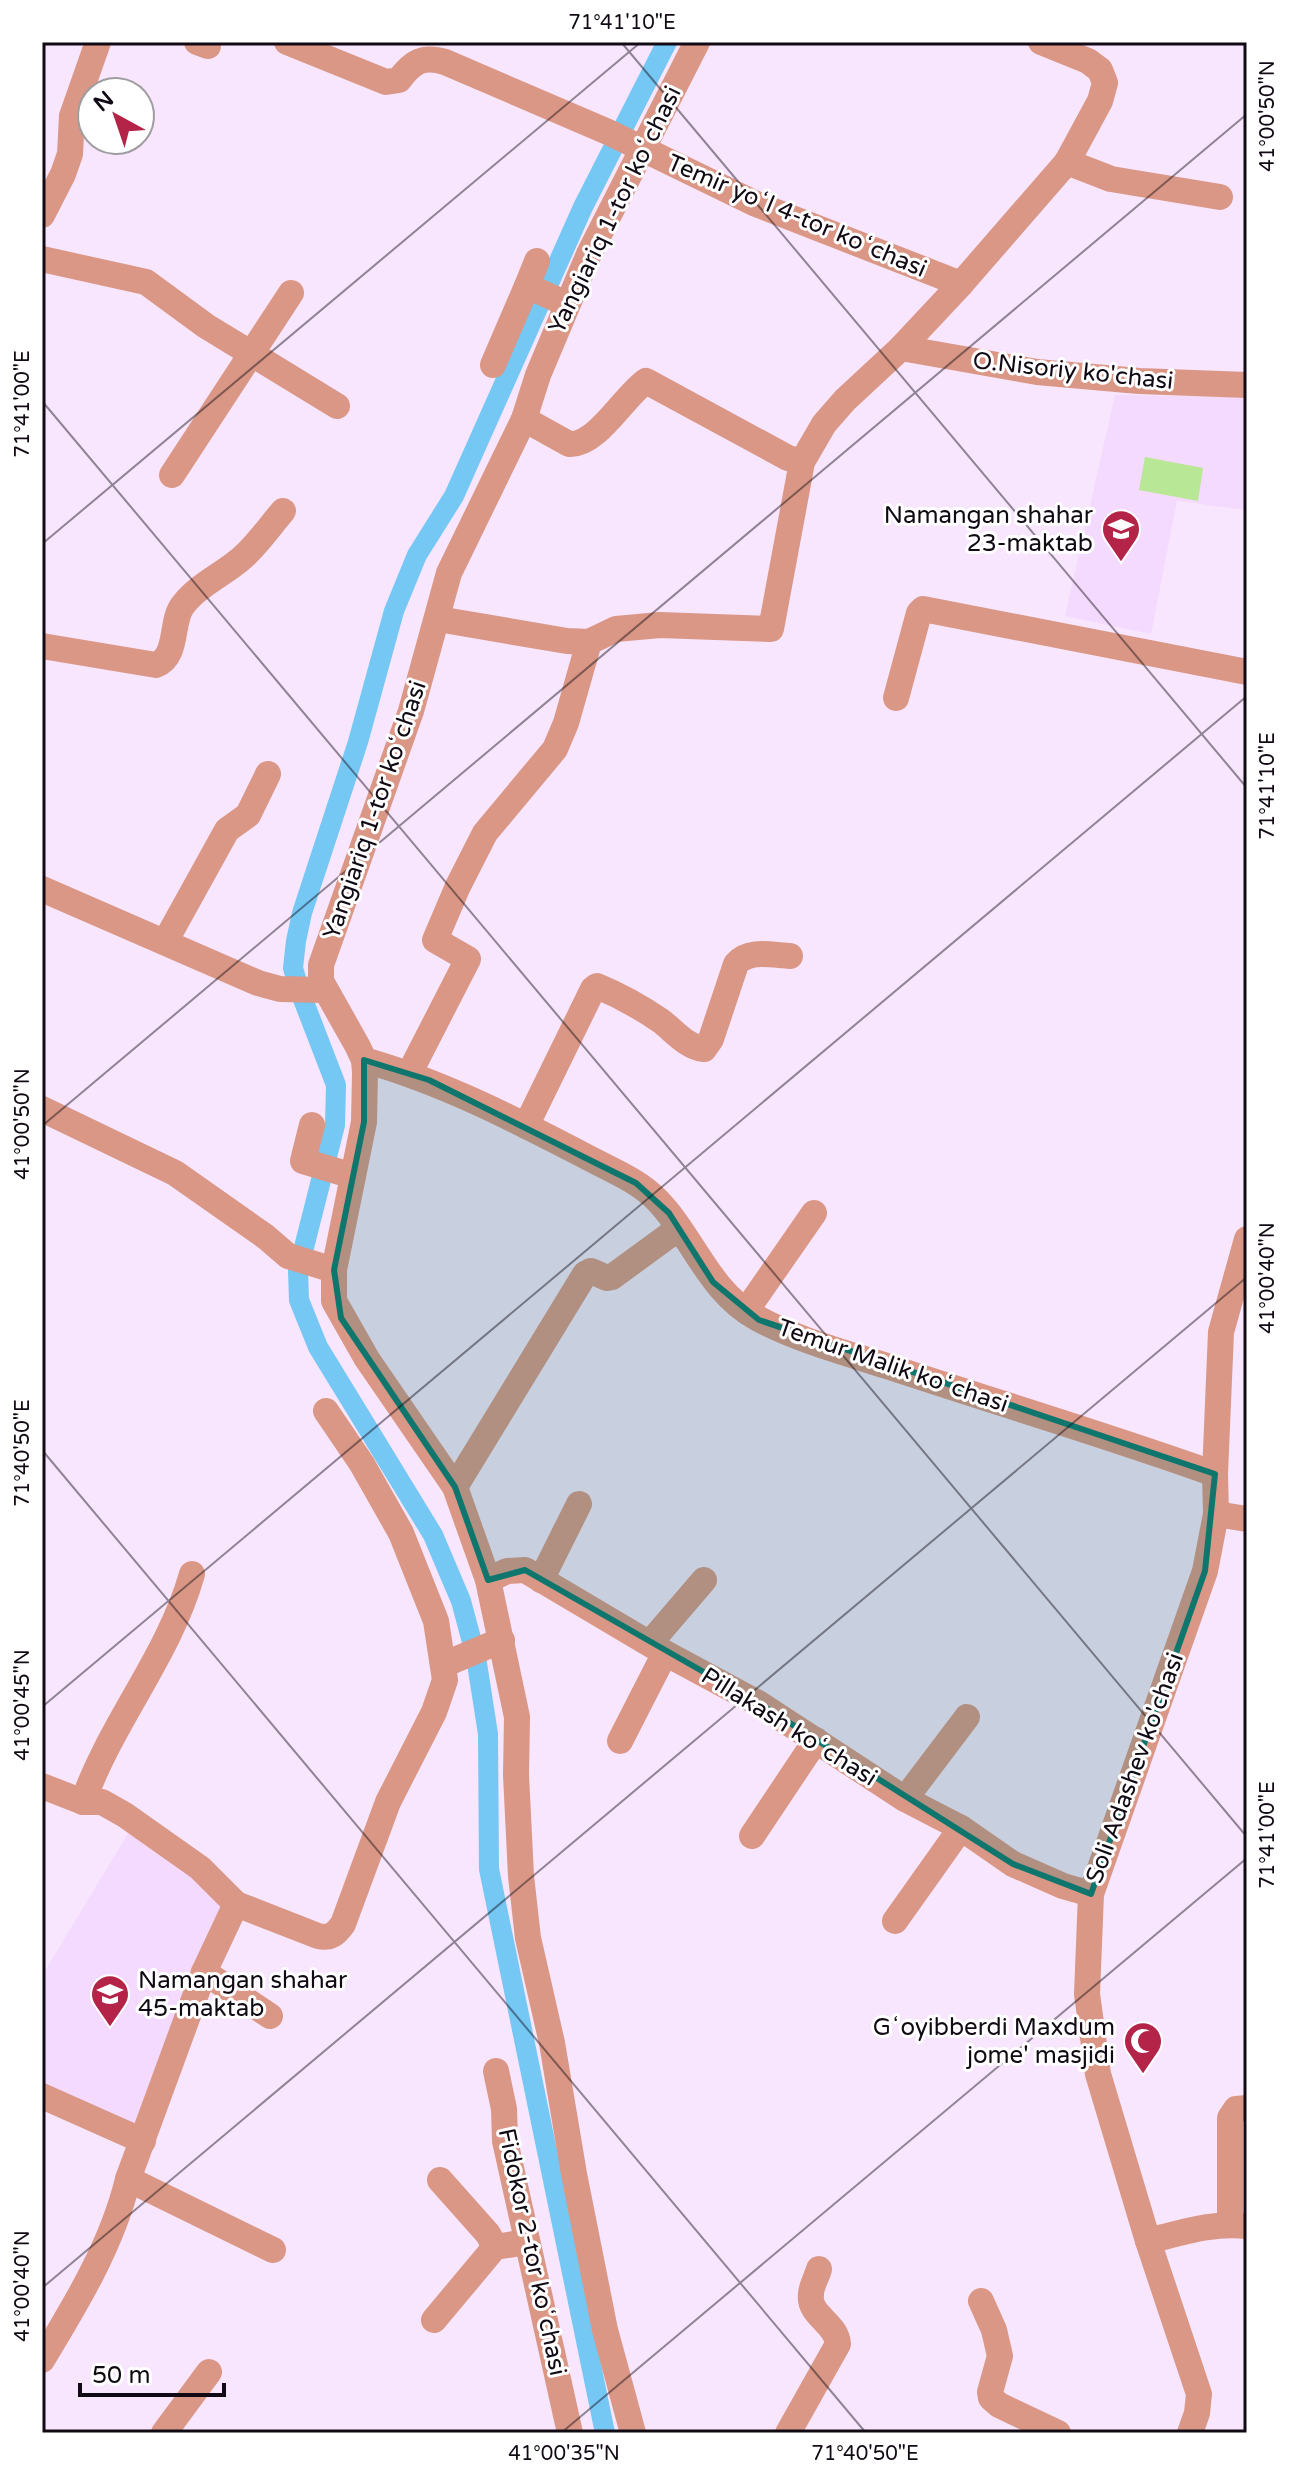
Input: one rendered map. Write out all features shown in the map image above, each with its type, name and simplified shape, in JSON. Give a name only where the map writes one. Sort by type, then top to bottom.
[{"type":"street","points":[[42,215],[67,164],[72,116],[98,42]]},
{"type":"street","name":"Temir yoʻl 4-tor koʻchasi","points":[[287,42],[386,82],[399,80],[417,61],[436,59],[626,141],[756,204],[961,284]]},
{"type":"street","name":"Yangiariq 1-tor koʻchasi","points":[[322,990],[325,954],[411,711],[449,573],[524,419],[538,375],[548,295],[589,254],[626,141],[697,42]]},
{"type":"street","points":[[438,619],[589,642],[616,629],[660,625],[771,629],[802,462],[824,424],[961,284],[1067,162],[1100,101],[1105,83],[1100,70],[1088,61],[1041,42]]},
{"type":"street","points":[[1067,162],[1111,179],[1220,197]]},
{"type":"street","points":[[42,259],[146,282],[206,326],[337,406]]},
{"type":"street","points":[[493,365],[548,295],[537,261]]},
{"type":"street","points":[[172,475],[291,293]]},
{"type":"street","name":"O.Nisoriy ko'chasi","points":[[901,348],[1037,372],[1139,381],[1247,385]]},
{"type":"street","points":[[524,419],[569,444],[577,445],[598,430],[646,381],[788,458],[802,462]]},
{"type":"street","points":[[42,646],[156,665],[161,663],[168,654],[182,605],[244,557],[283,511]]},
{"type":"street","points":[[896,698],[919,613],[923,609],[1247,672]]},
{"type":"street","points":[[409,1074],[468,959],[435,940],[485,833],[555,749],[566,723],[589,642]]},
{"type":"street","points":[[165,942],[227,830],[248,815],[268,774]]},
{"type":"street","points":[[42,889],[258,983],[280,989],[322,990],[364,1060],[364,1122],[345,1173],[328,1267],[334,1301],[341,1318],[455,1487],[488,1580],[494,1643],[517,1717],[520,1862],[528,1938],[552,2043],[605,2330],[633,2433]]},
{"type":"street","points":[[526,1126],[597,986],[659,1020],[695,1047],[704,1049],[711,1039],[740,959],[750,955],[790,956]]},
{"type":"street","name":"Temur Malik koʻchasi","points":[[364,1060],[409,1074],[526,1126],[636,1183],[655,1197],[713,1282],[735,1304],[759,1320],[822,1344],[1117,1439],[1215,1474]]},
{"type":"street","points":[[42,1109],[175,1173],[288,1256],[328,1267]]},
{"type":"street","points":[[312,1125],[302,1158],[304,1162],[345,1173]]},
{"type":"street","points":[[746,1311],[814,1213]]},
{"type":"street","points":[[455,1487],[585,1274],[591,1271],[612,1277],[679,1228]]},
{"type":"street","name":"Soli Adashev ko'chasi","points":[[1190,2433],[1199,2394],[1148,2241],[1098,2074],[1087,1994],[1091,1894],[1205,1571],[1216,1514],[1221,1332],[1247,1239]]},
{"type":"street","points":[[42,1786],[83,1802],[102,1802],[125,1815],[200,1868],[236,1904],[318,1936],[326,1938],[336,1934],[343,1924],[388,1802],[434,1712],[445,1680],[446,1664],[436,1621],[401,1533],[362,1464],[326,1411]]},
{"type":"street","points":[[541,1580],[579,1504]]},
{"type":"street","points":[[1216,1514],[1247,1519]]},
{"type":"street","name":"Pillakash koʻchasi","points":[[488,1580],[507,1571],[525,1570],[758,1703],[905,1799],[961,1828],[1013,1864],[1063,1886],[1091,1894]]},
{"type":"street","points":[[83,1802],[96,1765],[148,1675],[179,1612],[192,1574]]},
{"type":"street","points":[[620,1741],[657,1648],[704,1580]]},
{"type":"street","points":[[446,1664],[494,1643]]},
{"type":"street","points":[[905,1799],[967,1717]]},
{"type":"street","points":[[752,1836],[816,1740]]},
{"type":"street","points":[[895,1921],[961,1828]]},
{"type":"street","points":[[42,2360],[99,2257],[123,2199],[204,1972],[236,1904]]},
{"type":"street","points":[[204,1972],[270,2016]]},
{"type":"street","name":"Fidokor 2-tor koʻchasi","points":[[496,2071],[504,2109],[505,2141],[570,2433]]},
{"type":"street","points":[[42,2096],[143,2141]]},
{"type":"street","points":[[1148,2241],[1205,2227],[1239,2225],[1230,2118],[1236,2109],[1247,2108]]},
{"type":"street","points":[[128,2179],[273,2250]]},
{"type":"street","points":[[440,2180],[488,2234],[495,2247]]},
{"type":"street","points":[[434,2320],[495,2247],[527,2242]]},
{"type":"street","points":[[788,2433],[838,2344],[836,2333],[814,2310],[811,2301],[819,2269]]},
{"type":"street","points":[[981,2301],[994,2330],[1000,2356],[991,2398],[999,2405],[1058,2433]]},
{"type":"street","points":[[164,2433],[209,2372]]},
{"type":"highlighted area","points":[[364,1060],[429,1080],[636,1183],[669,1213],[713,1282],[759,1320],[1215,1474],[1205,1571],[1091,1894],[1013,1864],[758,1703],[525,1570],[488,1580],[455,1487],[341,1318],[334,1270],[364,1122]]},
{"type":"shaded area","name":"Namangan shahar 23-maktab","points":[[1115,395],[1247,397],[1247,510],[1177,501],[1151,634],[1065,616]]},
{"type":"shaded area","name":"Namangan shahar 45-maktab","points":[[130,1830],[212,1886],[224,1913],[140,2129],[42,2090],[42,1976]]},
{"type":"green space","points":[[1145,457],[1203,468],[1198,501],[1139,490]]},
{"type":"waterway","points":[[605,2433],[489,1869],[488,1734],[476,1657],[461,1601],[433,1535],[318,1347],[299,1300],[298,1271],[335,1125],[336,1085],[293,968],[302,913],[358,742],[394,611],[417,555],[454,496],[583,207],[667,42]]},
{"type":"place","name":"Namangan shahar 23-maktab","points":[[1121,563]]},
{"type":"place","name":"Namangan shahar 45-maktab","points":[[110,2028]]},
{"type":"place","name":"Gʻoyibberdi Maxdum jome' masjidi","points":[[1143,2075]]}]
